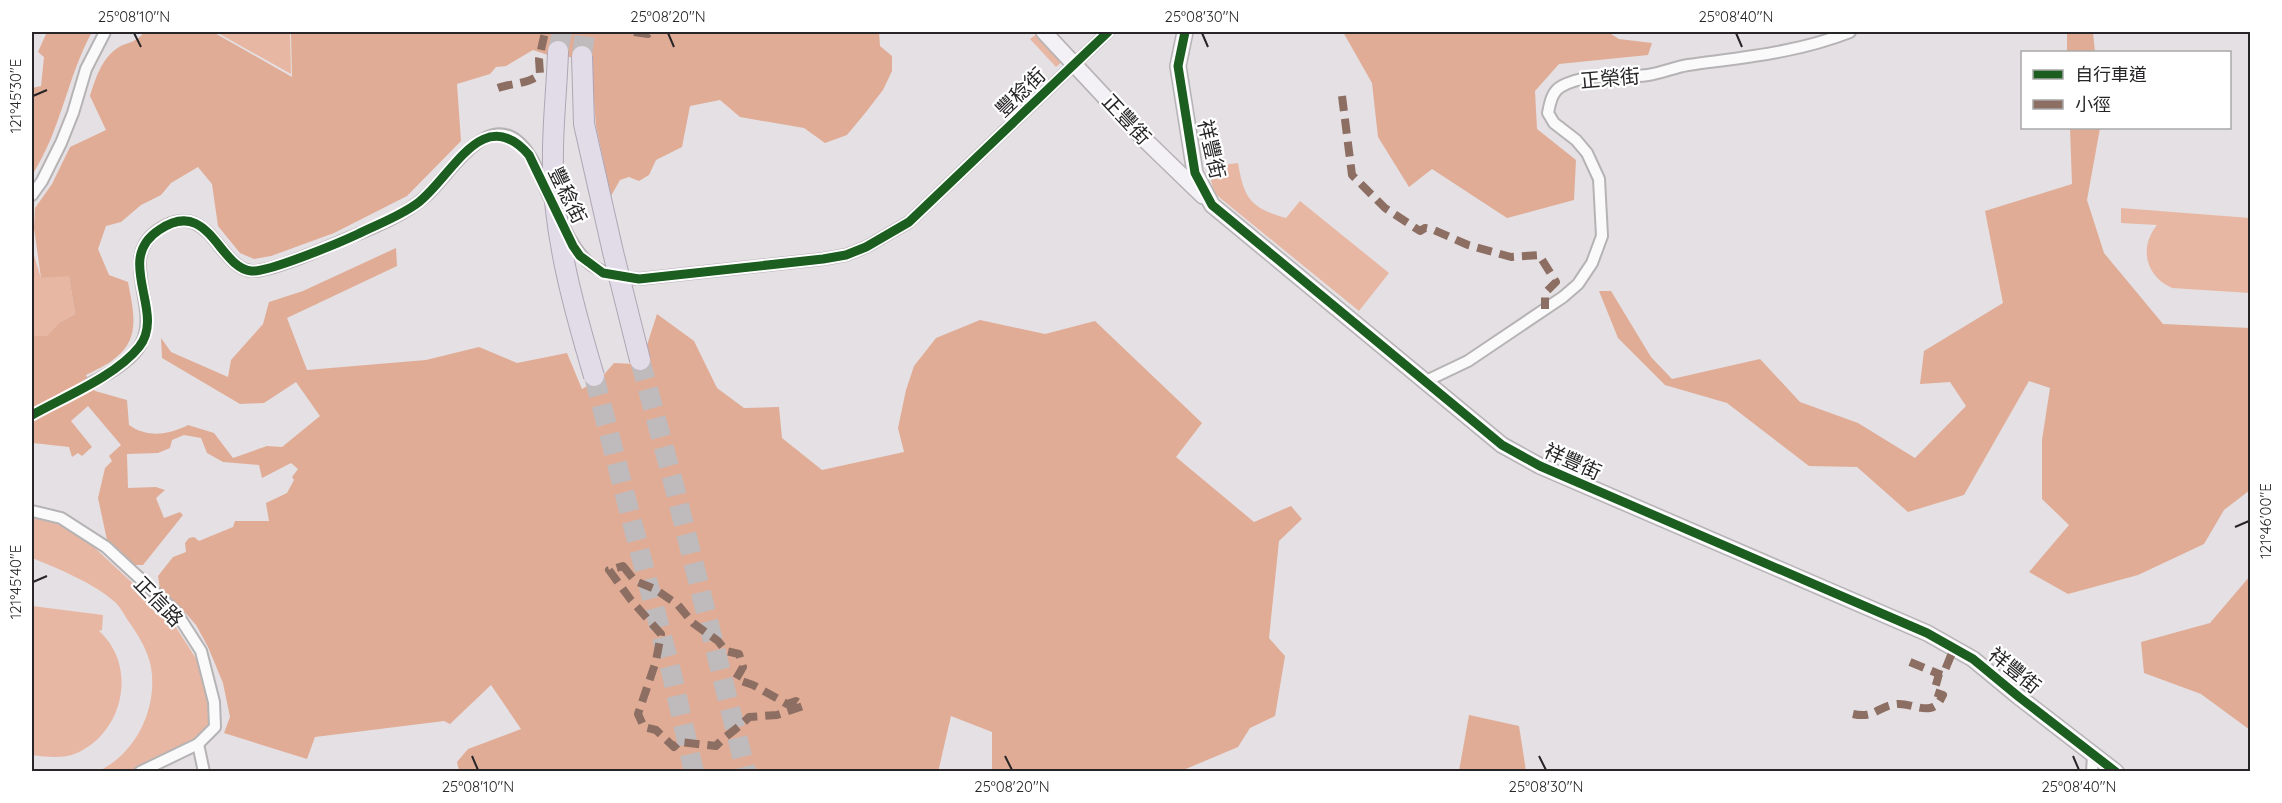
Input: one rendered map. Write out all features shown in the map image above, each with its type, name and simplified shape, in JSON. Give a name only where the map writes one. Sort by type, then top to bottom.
[{"type":"highway","points":[[558,51],[553,166],[560,241],[573,301],[594,376]]},
{"type":"highway","points":[[582,56],[584,124],[640,360]]},
{"type":"street","points":[[32,195],[42,181],[61,142],[73,113],[86,69],[105,32]]},
{"type":"street","name":"正豐街","points":[[1044,32],[1076,63],[1170,165],[1212,204]]},
{"type":"street","name":"豐稔街","points":[[91,382],[117,367],[140,346],[146,322],[146,306],[138,265],[142,248],[149,237],[174,222],[189,222],[202,227],[212,235],[237,265],[251,271],[265,270],[343,240],[402,213],[428,194],[472,146],[482,138],[494,135],[507,136],[520,144],[529,155],[573,246],[580,256],[603,273],[639,279],[846,255],[867,247],[909,222],[1108,32]]},
{"type":"street","name":"祥豐街","points":[[1185,32],[1178,66],[1192,157],[1195,173],[1212,204],[1502,445],[1539,466],[1927,633],[1973,659],[2116,771]]},
{"type":"street","name":"正榮街","points":[[1424,382],[1468,361],[1563,297],[1578,284],[1592,263],[1602,236],[1599,178],[1587,153],[1576,140],[1554,123],[1548,113],[1550,99],[1559,87],[1573,81],[1649,75],[1684,66],[1772,55],[1827,41],[1850,32]]},
{"type":"street","points":[[1170,165],[1178,167],[1187,165],[1192,157]]},
{"type":"street","name":"正信路","points":[[32,511],[61,518],[99,542],[176,612],[201,651],[214,702],[215,727],[198,744],[140,771]]},
{"type":"street","points":[[198,744],[204,771]]},
{"type":"street","points":[[2092,771],[2093,755]]},
{"type":"shaded area","points":[[92,32],[76,67],[50,140],[32,175],[32,88],[41,86],[44,57],[38,52],[46,34]]},
{"type":"shaded area","points":[[144,32],[213,32],[292,77],[291,32],[879,32],[880,46],[892,56],[892,71],[883,90],[847,135],[825,143],[804,128],[740,117],[720,100],[690,106],[682,147],[656,160],[649,175],[639,181],[629,177],[620,180],[611,196],[596,126],[591,65],[585,58],[551,56],[533,50],[506,66],[496,67],[490,74],[457,84],[461,141],[407,196],[334,233],[271,256],[254,259],[240,253],[218,226],[212,184],[198,167],[171,183],[161,195],[141,205],[121,222],[106,226],[98,249],[109,275],[128,282],[133,313],[132,333],[123,351],[108,364],[86,375],[95,391],[127,400],[129,425],[143,432],[166,433],[188,425],[214,433],[233,458],[267,446],[282,447],[320,416],[296,382],[264,403],[240,404],[162,358],[161,338],[171,352],[228,377],[231,360],[263,324],[269,302],[303,291],[396,248],[397,266],[287,318],[307,370],[426,360],[479,347],[517,363],[567,353],[582,389],[600,379],[614,363],[635,364],[647,345],[657,314],[694,341],[717,388],[744,408],[779,407],[782,438],[822,470],[904,452],[898,428],[906,390],[914,366],[936,338],[980,320],[1045,334],[1095,321],[1202,423],[1176,457],[1254,522],[1291,506],[1302,519],[1279,541],[1269,638],[1285,656],[1275,716],[1250,728],[1238,747],[1181,771],[992,771],[992,732],[951,716],[939,771],[459,771],[457,762],[468,749],[521,729],[491,685],[450,724],[444,721],[315,737],[307,759],[224,733],[230,717],[223,683],[208,647],[196,625],[160,589],[158,576],[173,557],[186,552],[185,543],[189,538],[194,537],[199,541],[233,527],[235,521],[269,521],[266,503],[287,493],[294,480],[292,477],[298,469],[291,463],[262,478],[259,465],[223,462],[207,453],[201,438],[184,435],[172,440],[170,448],[158,453],[127,454],[128,488],[156,487],[165,490],[156,498],[164,518],[180,512],[183,515],[143,565],[133,565],[107,540],[98,498],[105,468],[112,461],[109,456],[121,445],[88,406],[71,421],[92,447],[82,456],[78,453],[72,457],[69,447],[33,443],[32,437],[32,333],[36,336],[47,336],[60,322],[75,314],[69,276],[41,278],[34,228],[35,208],[52,184],[70,147],[106,130],[90,96],[96,77],[102,64],[111,54],[137,39]]},
{"type":"shaded area","points":[[216,32],[290,32],[291,74]]},
{"type":"shaded area","points":[[1343,32],[1608,32],[1619,39],[1652,43],[1648,55],[1559,64],[1535,91],[1537,129],[1576,160],[1574,200],[1507,218],[1432,169],[1409,187],[1378,137],[1372,83]]},
{"type":"shaded area","points":[[2067,32],[2093,32],[2095,51],[2067,51]]},
{"type":"shaded area","points":[[1038,33],[1064,60],[1056,67],[1030,39]]},
{"type":"shaded area","points":[[2070,129],[2100,129],[2087,200],[2104,253],[2163,324],[2250,328],[2250,490],[2224,510],[2204,544],[2138,575],[2068,594],[2029,572],[2069,525],[2042,499],[2042,440],[2050,388],[2029,381],[1964,495],[1908,512],[1857,467],[1809,466],[1727,403],[1665,385],[1618,338],[1599,291],[1611,291],[1651,357],[1672,379],[1760,359],[1800,402],[1858,423],[1915,458],[1966,406],[1950,382],[1920,384],[1924,351],[2003,303],[1985,211],[2072,184]]},
{"type":"shaded area","points":[[1238,163],[1243,185],[1257,206],[1286,218],[1300,201],[1389,273],[1359,311],[1214,193],[1208,167]]},
{"type":"shaded area","points":[[2121,208],[2250,218],[2250,293],[2172,288],[2163,283],[2151,269],[2147,251],[2151,234],[2157,225],[2121,223]]},
{"type":"shaded area","points":[[32,249],[41,278],[69,275],[75,314],[60,322],[47,337],[36,336],[32,333]]},
{"type":"shaded area","points":[[32,518],[55,523],[82,536],[170,618],[197,660],[208,703],[209,721],[206,731],[191,744],[133,771],[99,771],[124,753],[142,728],[151,698],[150,661],[140,638],[116,603],[87,583],[32,558]]},
{"type":"shaded area","points":[[2250,576],[2250,730],[2201,694],[2144,673],[2141,642],[2210,623]]},
{"type":"shaded area","points":[[32,606],[103,615],[102,630],[99,631],[111,645],[119,662],[122,679],[115,714],[106,730],[93,743],[71,755],[54,757],[32,755]]},
{"type":"shaded area","points":[[1469,715],[1519,726],[1526,771],[1459,771]]},
{"type":"tunnel","points":[[558,51],[562,32]]},
{"type":"tunnel","points":[[582,56],[585,32]]},
{"type":"tunnel","points":[[640,360],[746,772]]},
{"type":"tunnel","points":[[594,376],[672,675],[694,772]]},
{"type":"tunnel","points":[[32,415],[91,383]]},
{"type":"marked path","points":[[498,88],[526,82],[540,74],[539,59],[545,32]]},
{"type":"marked path","points":[[634,32],[648,34],[650,32]]},
{"type":"marked path","points":[[1342,96],[1352,175],[1385,208],[1420,231],[1425,228],[1434,230],[1468,245],[1511,257],[1539,255],[1556,282],[1545,293],[1545,309]]},
{"type":"marked path","points":[[623,566],[635,581],[655,589],[678,605],[693,623],[718,641],[726,651],[739,654],[743,667],[736,679],[753,685],[787,704],[796,701],[803,706],[777,715],[749,717],[716,746],[679,742],[674,747],[656,730],[644,727],[638,714],[656,661],[661,634],[631,600],[609,570],[623,566]]},
{"type":"marked path","points":[[1853,714],[1871,714],[1897,704],[1926,708],[1935,706],[1943,695],[1934,692],[1939,674],[1943,675],[1954,648]]},
{"type":"marked path","points":[[1910,662],[1939,674]]},
{"type":"cycle path","points":[[32,415],[103,377],[129,358],[139,347],[146,333],[147,318],[140,256],[146,242],[159,230],[176,222],[190,222],[201,227],[240,267],[251,271],[272,267],[336,243],[405,212],[432,190],[469,148],[483,139],[497,136],[512,141],[529,155],[573,246],[580,256],[603,273],[639,279],[846,255],[866,247],[909,222],[1108,32]]},
{"type":"cycle path","points":[[1185,32],[1178,66],[1195,173],[1212,205],[1502,445],[1540,466],[1927,633],[1973,659],[2116,772]]}]
